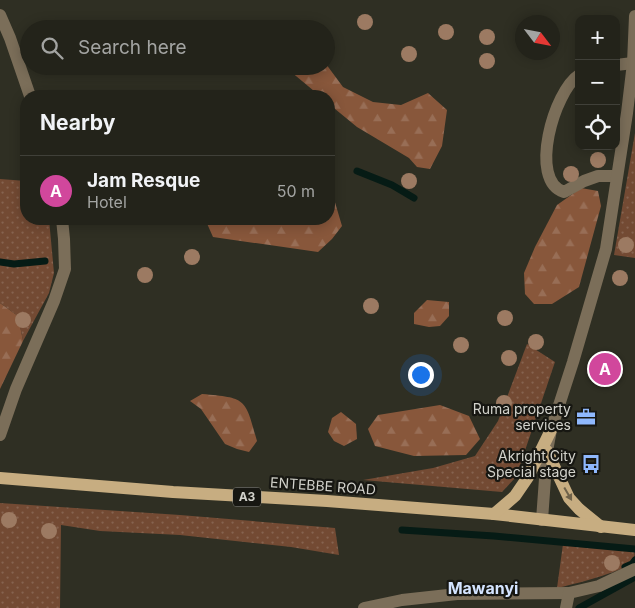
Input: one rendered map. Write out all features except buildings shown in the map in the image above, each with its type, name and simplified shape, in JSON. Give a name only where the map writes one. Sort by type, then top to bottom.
[{"type":"main road","points":[[494,514],[515,496],[528,477],[551,430]]},
{"type":"main road","points":[[547,451],[570,498],[579,509],[602,527]]},
{"type":"main road","name":"ENTEBBE ROAD","points":[[0,478],[494,514]]},
{"type":"main road","name":"A3","points":[[494,514],[635,530]]},
{"type":"street","points":[[0,15],[20,67]]},
{"type":"street","points":[[542,520],[547,451],[551,430],[606,249],[627,113],[633,63],[635,16]]},
{"type":"street","points":[[620,65],[633,63]]},
{"type":"street","points":[[23,75],[28,90]]},
{"type":"street","points":[[575,78],[559,101],[550,125],[547,163],[551,183],[558,190],[564,192],[598,176],[616,176]]},
{"type":"street","points":[[0,436],[16,389],[54,301],[65,269],[63,225]]},
{"type":"street","points":[[364,608],[402,600],[457,594],[569,593],[599,586],[635,569]]},
{"type":"street","points":[[566,608],[569,593]]},
{"type":"shaded area","points":[[635,133],[635,258],[614,255]]},
{"type":"shaded area","points":[[0,179],[20,181],[20,225],[50,225],[54,273],[49,293],[23,341],[18,316],[0,303]]},
{"type":"shaded area","points":[[527,344],[555,362],[516,477],[502,492],[363,480],[433,468],[475,456],[498,421]]},
{"type":"shaded area","points":[[0,503],[335,528],[339,555],[291,547],[180,535],[100,531],[61,525],[60,608],[0,608]]},
{"type":"shaded area","points":[[563,544],[634,549],[634,557],[626,567],[596,578],[557,588]]},
{"type":"green space","points":[[295,75],[334,75],[343,87],[373,102],[401,105],[428,93],[447,110],[442,146],[430,169],[417,167],[409,158],[357,127],[335,109],[335,90],[313,90]]},
{"type":"green space","points":[[581,188],[598,191],[601,206],[579,287],[552,304],[534,304],[525,294],[524,273],[557,205]]},
{"type":"green space","points":[[335,202],[342,226],[318,252],[213,237],[208,225],[335,225]]},
{"type":"green space","points":[[427,300],[449,302],[449,316],[440,326],[429,327],[414,324],[414,313]]},
{"type":"green space","points":[[0,303],[18,316],[23,341],[0,389]]},
{"type":"green space","points":[[202,394],[228,397],[242,403],[250,416],[257,441],[249,452],[225,444],[201,409],[190,401]]},
{"type":"green space","points":[[440,405],[469,416],[480,439],[466,455],[414,456],[375,446],[368,429],[378,415]]},
{"type":"green space","points":[[341,412],[356,424],[357,439],[344,446],[334,441],[328,432],[332,418]]},
{"type":"waterway","points":[[357,171],[392,185],[414,198]]},
{"type":"waterway","points":[[0,262],[14,264],[45,261]]},
{"type":"waterway","points":[[402,530],[635,549]]},
{"type":"waterway","points":[[625,567],[632,564],[635,560]]},
{"type":"waterway","points":[[579,608],[635,577]]},
{"type":"place","name":"Jam Resque","points":[[605,369]]},
{"type":"place","name":"Ruma property services","points":[[586,417]]},
{"type":"place","name":"Akright City Special stage","points":[[591,464]]},
{"type":"district","name":"Mawanyi","points":[[483,588]]}]
